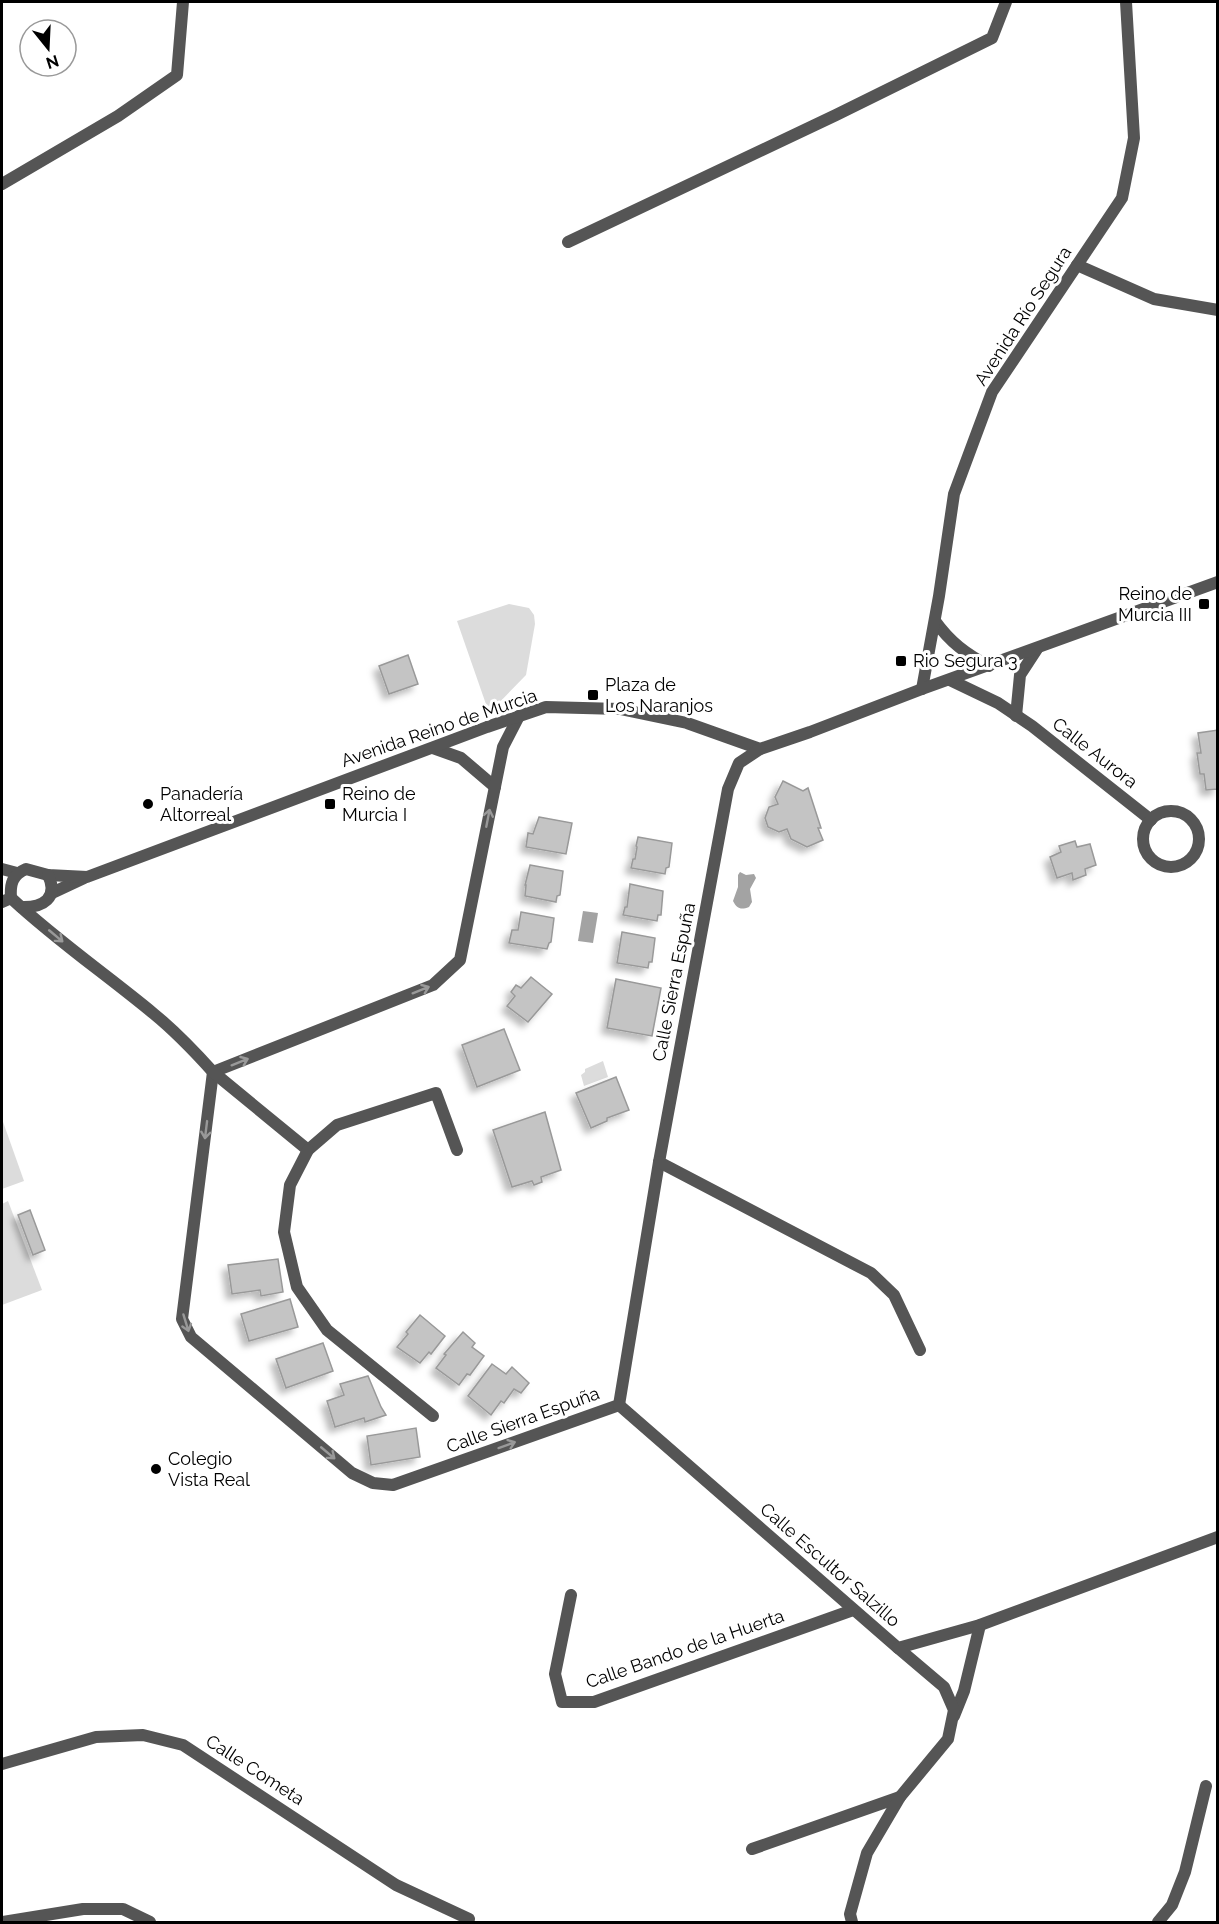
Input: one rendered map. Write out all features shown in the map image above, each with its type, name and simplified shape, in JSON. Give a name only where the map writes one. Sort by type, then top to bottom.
[{"type":"street","points":[[2,184],[118,116],[177,75],[183,2]]},
{"type":"street","points":[[568,242],[836,116],[992,38],[1006,2]]},
{"type":"street","name":"Avenida Río Segura","points":[[922,689],[935,621],[954,494],[992,392],[1122,198],[1134,138],[1126,2]]},
{"type":"street","points":[[1077,265],[1154,299],[1218,310]]},
{"type":"street","points":[[760,749],[1218,582]]},
{"type":"street","points":[[935,621],[946,637],[966,654],[989,666]]},
{"type":"street","points":[[1016,716],[1020,675],[1037,649]]},
{"type":"street","name":"Calle Aurora","points":[[950,681],[998,703],[1151,820]]},
{"type":"street","name":"Avenida Reino de Murcia","points":[[21,907],[29,908],[47,901],[52,892],[87,877],[546,707],[620,709],[687,723],[760,749]]},
{"type":"street","points":[[213,1072],[433,985],[460,960],[503,747],[519,716]]},
{"type":"street","points":[[433,748],[461,758],[495,787]]},
{"type":"street","name":"Calle Sierra Espuña","points":[[213,1072],[182,1319],[191,1337],[352,1473],[373,1483],[393,1485],[619,1406],[659,1162],[728,789],[739,763],[760,749]]},
{"type":"street","points":[[1175,811],[1192,820],[1198,832],[1199,842],[1197,851],[1191,859],[1176,866],[1166,866],[1150,857],[1143,837],[1151,820],[1165,812],[1175,811]]},
{"type":"street","name":"Avenida Reino de Murcia","points":[[2,869],[17,873],[26,869],[48,875],[87,877]]},
{"type":"street","points":[[17,873],[10,885],[6,900],[21,907],[155,1014],[213,1072],[308,1150]]},
{"type":"street","points":[[48,875],[52,883],[52,892]]},
{"type":"street","points":[[433,1416],[327,1330],[297,1287],[284,1232],[290,1185],[308,1150],[337,1125],[436,1093],[458,1150]]},
{"type":"street","points":[[659,1162],[871,1273],[894,1294],[920,1350]]},
{"type":"street","name":"Calle Escultor Salzillo","points":[[619,1406],[898,1648],[980,1625],[1218,1538]]},
{"type":"street","name":"Calle Bando de la Huerta","points":[[572,1594],[555,1674],[562,1702],[594,1702],[853,1610]]},
{"type":"street","points":[[951,1722],[964,1691],[980,1625]]},
{"type":"street","points":[[852,1923],[850,1914],[867,1853],[900,1797],[948,1739],[954,1710],[944,1687],[898,1648]]},
{"type":"street","name":"Calle Cometa","points":[[2,1764],[96,1737],[143,1735],[183,1745],[396,1885],[469,1919]]},
{"type":"street","points":[[1158,1923],[1172,1905],[1185,1872],[1206,1786]]},
{"type":"street","points":[[752,1849],[900,1797]]},
{"type":"street","points":[[3,1923],[83,1909],[123,1909],[150,1923]]},
{"type":"shaded area","points":[[509,604],[529,608],[534,615],[535,624],[526,675],[493,709],[488,710],[457,621]]},
{"type":"shaded area","points":[[740,872],[746,875],[754,874],[756,878],[750,889],[752,902],[749,907],[744,908],[739,908],[733,901]]},
{"type":"shaded area","points":[[583,911],[598,913],[593,943],[578,941]]},
{"type":"shaded area","points":[[603,1061],[608,1077],[584,1086],[581,1075],[585,1069]]},
{"type":"shaded area","points":[[2,1119],[24,1181],[2,1189]]},
{"type":"shaded area","points":[[8,1201],[42,1290],[2,1305],[2,1204]]},
{"type":"building","points":[[408,655],[418,684],[389,694],[379,666]]},
{"type":"building","points":[[1218,730],[1218,789],[1206,790],[1204,774],[1200,774],[1197,753],[1201,753],[1198,733]]},
{"type":"building","points":[[783,781],[803,791],[808,788],[823,840],[807,847],[791,839],[787,829],[779,832],[768,827],[765,818],[769,807],[778,804],[775,797]]},
{"type":"building","points":[[539,817],[572,823],[566,854],[526,847],[528,833],[533,834]]},
{"type":"building","points":[[638,837],[672,843],[669,867],[666,868],[665,874],[631,868],[633,859],[635,859]]},
{"type":"building","points":[[1075,841],[1077,847],[1090,844],[1096,865],[1085,869],[1086,875],[1073,880],[1072,873],[1057,878],[1050,857],[1061,852],[1059,846]]},
{"type":"building","points":[[530,865],[563,871],[560,895],[557,896],[556,902],[525,896]]},
{"type":"building","points":[[630,884],[663,891],[661,915],[658,915],[657,921],[623,915],[627,907]]},
{"type":"building","points":[[521,912],[554,918],[551,942],[547,949],[509,943],[512,930],[518,930]]},
{"type":"building","points":[[622,932],[655,938],[652,962],[649,962],[648,968],[617,963]]},
{"type":"building","points":[[531,977],[552,994],[528,1022],[507,1006],[515,996],[511,992],[516,985],[521,988]]},
{"type":"building","points":[[616,979],[661,988],[652,1036],[607,1028]]},
{"type":"building","points":[[504,1029],[520,1070],[477,1087],[462,1045]]},
{"type":"building","points":[[616,1077],[629,1110],[607,1118],[607,1121],[591,1128],[576,1093]]},
{"type":"building","points":[[545,1112],[561,1170],[541,1177],[542,1182],[534,1185],[532,1181],[512,1187],[493,1130]]},
{"type":"building","points":[[30,1210],[45,1250],[33,1255],[18,1215]]},
{"type":"building","points":[[278,1259],[283,1292],[261,1296],[260,1290],[232,1294],[228,1265]]},
{"type":"building","points":[[290,1299],[298,1327],[249,1341],[241,1314]]},
{"type":"building","points":[[420,1315],[445,1336],[431,1354],[429,1352],[420,1363],[397,1347]]},
{"type":"building","points":[[463,1332],[475,1343],[472,1347],[484,1356],[470,1375],[467,1374],[459,1385],[436,1368],[446,1355],[444,1354]]},
{"type":"building","points":[[323,1343],[333,1371],[286,1388],[276,1359]]},
{"type":"building","points":[[492,1364],[506,1374],[512,1367],[529,1383],[521,1393],[514,1389],[491,1415],[468,1396]]},
{"type":"building","points":[[368,1376],[386,1415],[365,1422],[364,1418],[335,1427],[327,1401],[344,1395],[340,1384]]},
{"type":"building","points":[[416,1428],[420,1457],[371,1465],[367,1436]]},
{"type":"place","name":"Reino de Murcia III","points":[[1204,604]]},
{"type":"place","name":"Rio Segura 3","points":[[901,661]]},
{"type":"place","name":"Plaza de Los Naranjos","points":[[593,695]]},
{"type":"place","name":"Panadería Altorreal","points":[[148,804]]},
{"type":"place","name":"Reino de Murcia I","points":[[330,804]]},
{"type":"place","name":"Colegio Vista Real","points":[[156,1469]]}]
